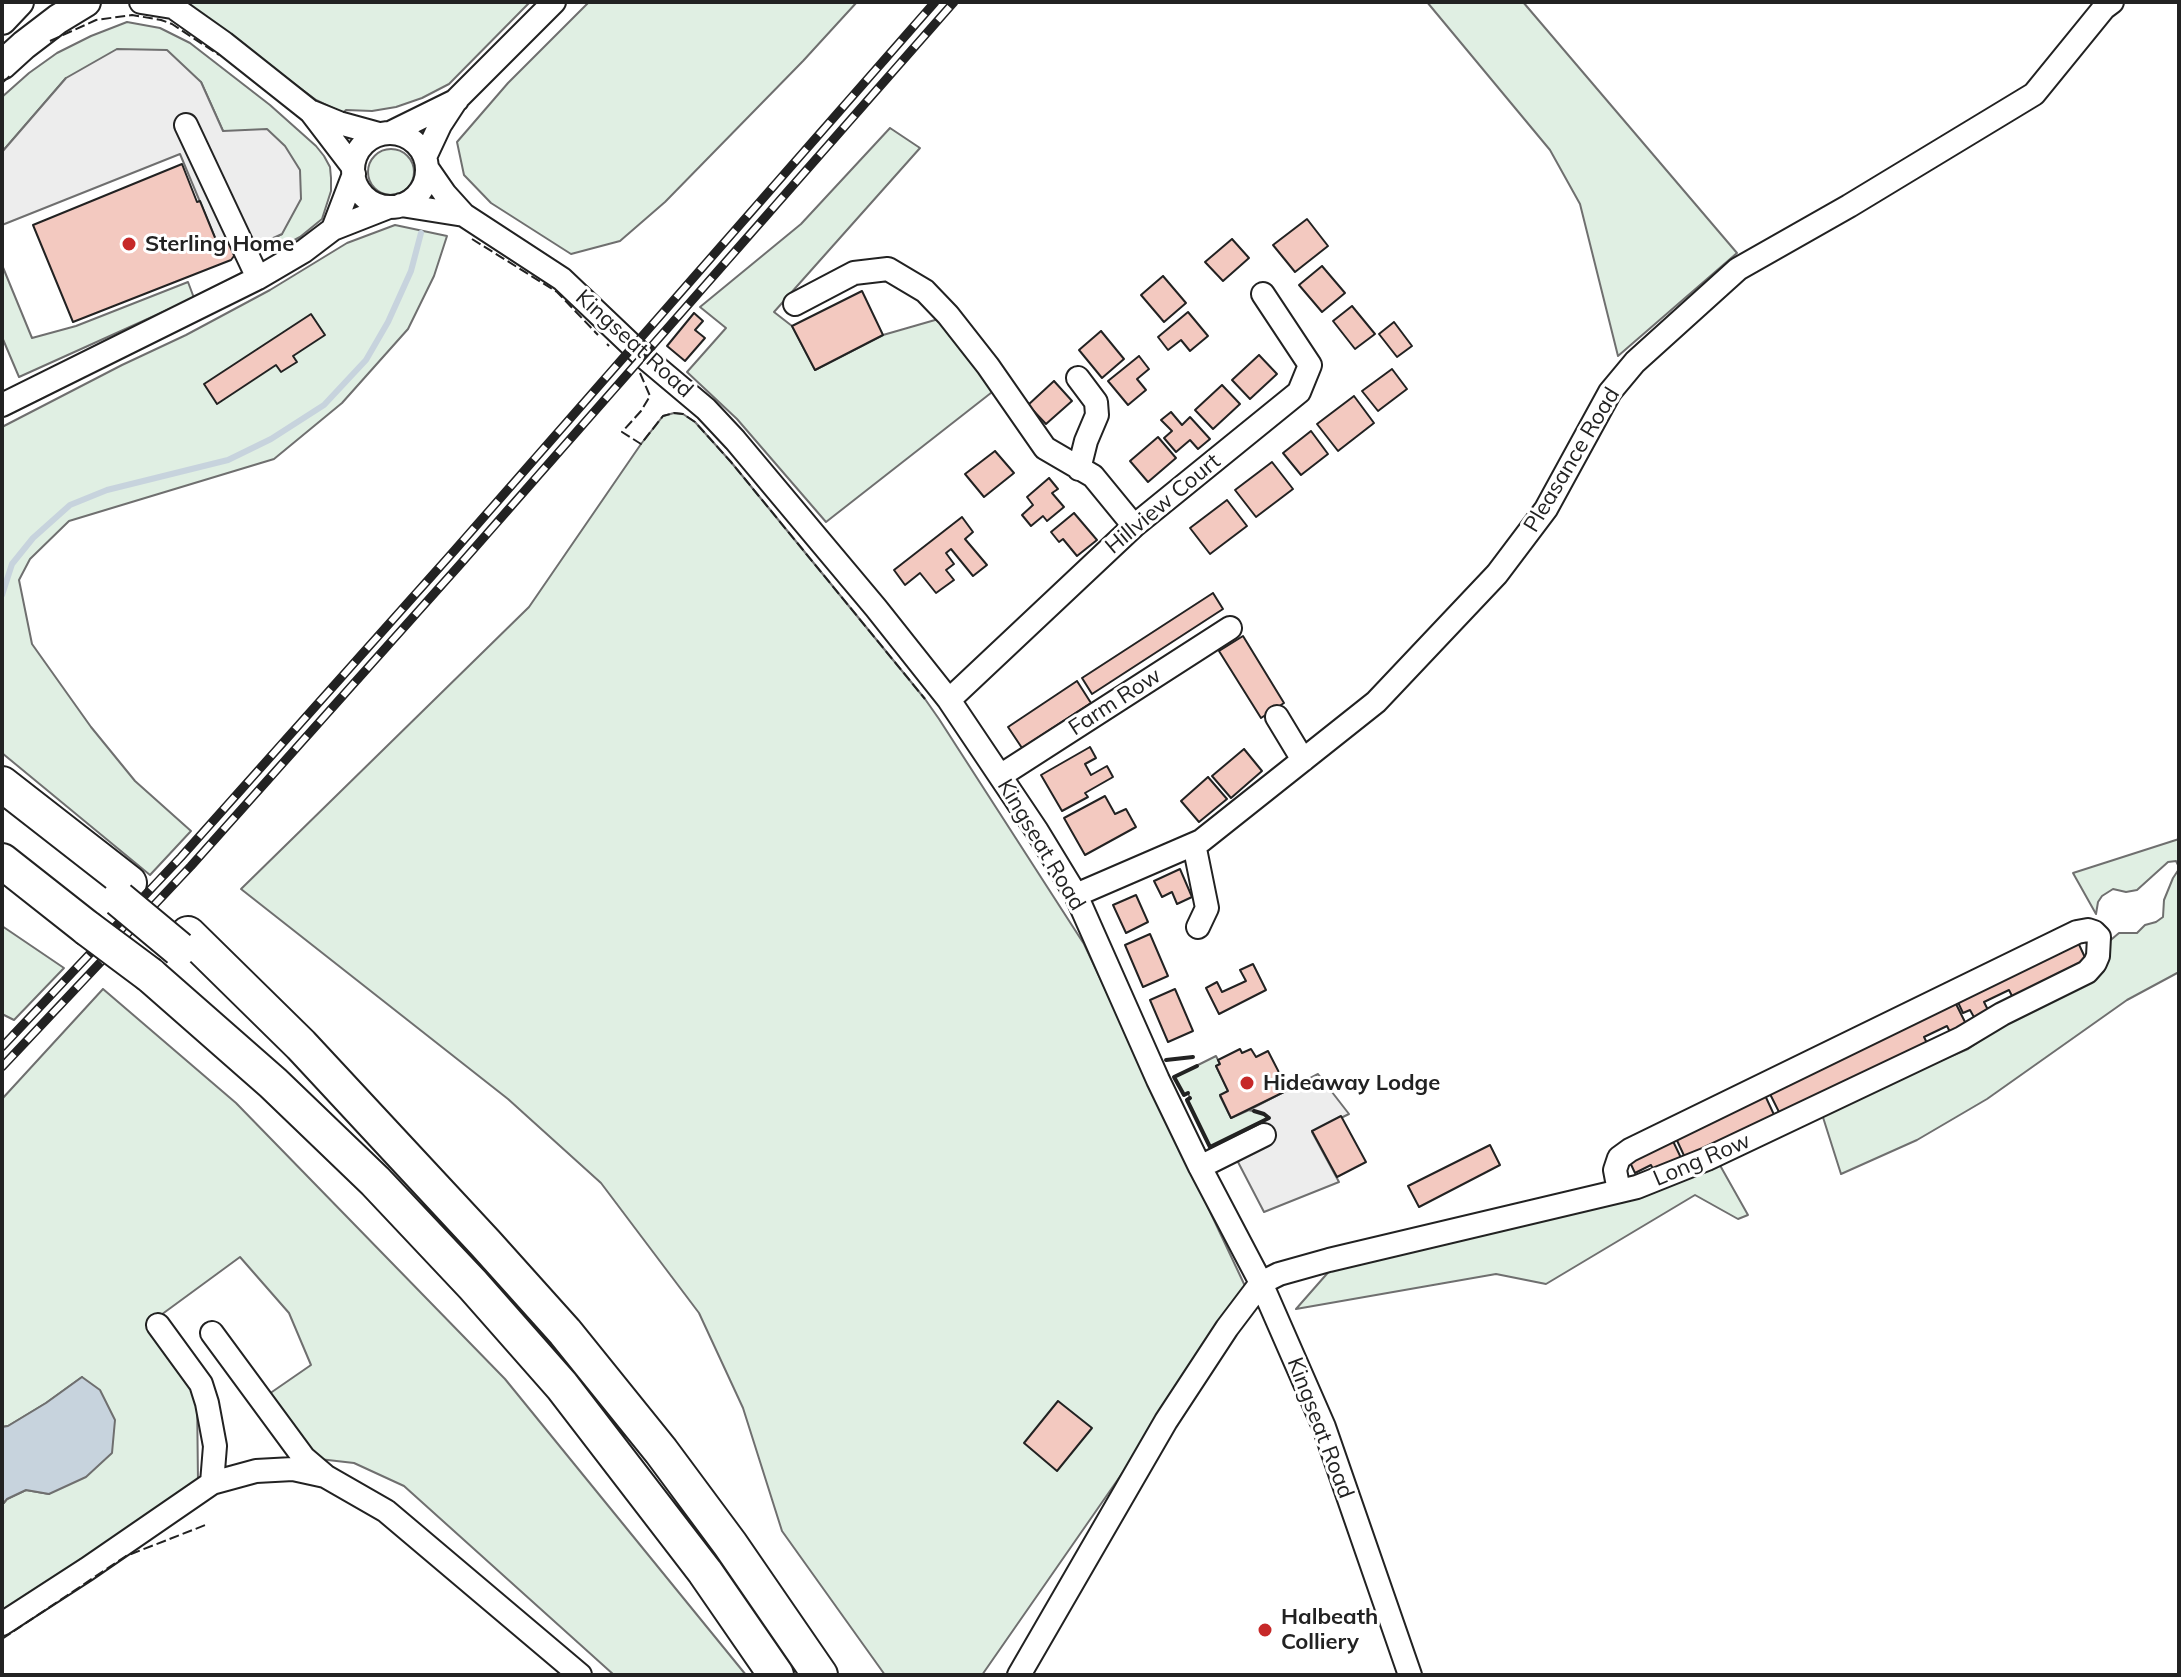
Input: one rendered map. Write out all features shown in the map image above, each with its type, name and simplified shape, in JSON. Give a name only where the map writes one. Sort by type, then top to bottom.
[{"type":"highway","points":[[2,784],[184,942],[416,1169],[565,1332],[661,1451],[730,1544],[820,1675]]},
{"type":"highway","points":[[2,812],[124,891]]},
{"type":"highway","points":[[2,861],[273,1083],[426,1232],[562,1386],[705,1572],[776,1675]]},
{"type":"highway","points":[[2,881],[86,932]]},
{"type":"main road","points":[[2,20],[19,2]]},
{"type":"main road","points":[[2,65],[58,19],[86,2]]},
{"type":"street","name":"Kingseat Road","points":[[141,2],[169,5],[224,43],[311,112],[353,171],[358,189],[365,198],[376,204],[464,215]]},
{"type":"street","points":[[2,405],[258,278],[304,251],[333,229],[412,200],[426,180],[426,163],[440,125],[457,99],[554,2]]},
{"type":"street","name":"Pleasance Road","points":[[1076,895],[1201,841],[1376,702],[1497,574],[1546,509],[1610,392],[1635,362],[1738,269],[2034,94],[2112,2]]},
{"type":"street","points":[[333,229],[353,171],[355,156],[361,146],[369,139],[457,99]]},
{"type":"street","name":"Kingseat Road","points":[[311,112],[339,123],[384,134],[401,134],[411,139],[419,147],[445,194],[464,215],[562,279],[643,356],[706,409],[841,566],[949,700],[1076,895],[1158,1080],[1261,1283],[1324,1427],[1410,1675]]},
{"type":"street","points":[[186,125],[258,278]]},
{"type":"street","points":[[795,304],[854,273],[888,269],[925,291],[988,366],[1045,448],[1093,476],[1134,526]]},
{"type":"street","name":"Hillview Court","points":[[949,700],[1134,526],[1299,392],[1310,365],[1263,294]]},
{"type":"street","points":[[1078,378],[1096,402],[1097,415],[1079,469]]},
{"type":"street","name":"Farm Row","points":[[1000,776],[1230,628]]},
{"type":"street","points":[[1277,717],[1311,754]]},
{"type":"street","points":[[1194,844],[1207,908],[1198,927]]},
{"type":"street","name":"Long Row","points":[[1261,1283],[1279,1274],[1329,1260],[1637,1187],[1707,1159],[1962,1038],[2002,1014],[2087,972],[2095,963],[2099,937],[2088,930],[2077,932],[1630,1150],[1619,1158],[1615,1170],[1619,1191]]},
{"type":"street","points":[[1200,1167],[1264,1135]]},
{"type":"street","points":[[1019,1675],[1166,1421],[1227,1328],[1261,1283]]},
{"type":"street","points":[[158,1325],[201,1384],[215,1446],[212,1483]]},
{"type":"street","points":[[212,1333],[304,1458],[325,1476],[386,1511],[580,1675]]},
{"type":"street","points":[[2,1624],[212,1483],[256,1471],[293,1469],[325,1476]]},
{"type":"green space","points":[[185,2],[530,2],[449,84],[396,107],[372,111],[346,110],[343,113],[316,100]]},
{"type":"green space","points":[[589,2],[857,2],[665,202],[620,241],[571,254],[491,203],[464,175],[457,142],[508,83]]},
{"type":"green space","points":[[1427,2],[1523,2],[1737,253],[1618,356],[1580,204],[1550,150]]},
{"type":"green space","points":[[127,22],[160,28],[190,43],[270,105],[316,146],[330,167],[331,178],[331,191],[322,219],[285,245],[280,247],[263,243],[282,234],[223,131],[201,82],[66,78],[2,152],[2,97],[57,53]]},
{"type":"green space","points":[[890,128],[920,148],[774,312],[792,326],[815,370],[883,335],[942,318],[996,389],[826,522],[737,419],[687,372],[726,328],[700,307],[801,224]]},
{"type":"green space","points":[[391,149],[407,156],[414,172],[407,188],[391,195],[375,188],[368,172],[375,156]]},
{"type":"green space","points":[[395,225],[447,236],[434,276],[408,329],[342,403],[274,459],[69,521],[30,559],[19,580],[32,644],[91,727],[135,781],[191,831],[150,875],[2,753],[2,427],[186,335],[270,290],[347,243]]},
{"type":"green space","points":[[2,265],[32,338],[76,326],[188,282],[194,298],[19,377],[2,337]]},
{"type":"green space","points":[[683,414],[695,422],[731,462],[939,719],[1084,944],[1245,1286],[1169,1406],[982,1675],[885,1675],[782,1531],[743,1408],[699,1313],[601,1183],[508,1099],[241,889],[529,607],[641,444],[663,416]]},
{"type":"green space","points":[[2179,839],[2179,867],[2176,861],[2168,862],[2137,890],[2126,892],[2113,889],[2102,896],[2096,914],[2073,873]]},
{"type":"green space","points":[[2179,869],[2179,972],[2127,1000],[1987,1099],[1917,1140],[1841,1174],[1821,1111],[1968,1049],[2040,1000],[2119,933],[2137,933],[2145,925],[2156,922],[2163,917],[2164,900]]},
{"type":"green space","points":[[2,926],[64,968],[14,1020],[2,1014]]},
{"type":"green space","points":[[103,989],[236,1103],[505,1379],[746,1675],[614,1675],[404,1486],[354,1463],[319,1459],[269,1394],[311,1365],[289,1313],[240,1257],[150,1323],[197,1394],[198,1482],[2,1613],[2,1505],[7,1499],[26,1490],[49,1494],[82,1377],[46,1403],[2,1427],[2,1099]]},
{"type":"green space","points":[[1216,1056],[1220,1064],[1216,1066],[1228,1091],[1220,1096],[1231,1118],[1249,1110],[1258,1111],[1269,1118],[1210,1147],[1187,1100],[1190,1098],[1188,1093],[1184,1095],[1174,1077]]},
{"type":"green space","points":[[1717,1160],[1748,1215],[1738,1219],[1695,1195],[1546,1284],[1496,1274],[1296,1309],[1332,1268]]},
{"type":"shaded area","points":[[117,49],[167,50],[201,82],[223,131],[267,129],[285,146],[300,170],[301,199],[282,234],[234,256],[235,251],[229,243],[218,245],[180,154],[2,225],[2,152],[66,78]]},
{"type":"shaded area","points":[[1318,1074],[1349,1114],[1312,1132],[1339,1182],[1264,1212],[1226,1139],[1268,1118],[1249,1110]]},
{"type":"shaded area","points":[[82,1377],[100,1390],[115,1420],[112,1453],[86,1477],[49,1494],[26,1490],[7,1499],[2,1505],[2,1427],[46,1403]]},
{"type":"building","name":"Sterling Home","points":[[182,164],[218,245],[229,243],[234,256],[231,260],[73,322],[33,225]]},
{"type":"building","points":[[1307,219],[1328,246],[1295,272],[1273,245]]},
{"type":"building","points":[[1232,239],[1249,258],[1223,281],[1205,262]]},
{"type":"building","points":[[1322,266],[1345,293],[1322,312],[1299,285]]},
{"type":"building","points":[[1163,276],[1186,303],[1164,322],[1141,295]]},
{"type":"building","points":[[862,291],[883,335],[815,370],[792,326]]},
{"type":"building","points":[[1352,306],[1375,334],[1355,349],[1333,321]]},
{"type":"building","points":[[1188,312],[1208,336],[1190,351],[1181,340],[1168,350],[1158,337]]},
{"type":"building","points":[[694,313],[703,321],[695,330],[705,338],[685,361],[667,346]]},
{"type":"building","points":[[311,314],[325,335],[293,356],[297,362],[281,372],[276,365],[217,404],[204,384]]},
{"type":"building","points":[[1394,322],[1412,346],[1397,357],[1379,334]]},
{"type":"building","points":[[1101,331],[1124,359],[1102,378],[1079,350]]},
{"type":"building","points":[[1259,355],[1277,374],[1250,399],[1232,380]]},
{"type":"building","points":[[1139,356],[1149,369],[1137,379],[1146,390],[1128,405],[1108,381]]},
{"type":"building","points":[[1392,369],[1407,389],[1378,411],[1362,391]]},
{"type":"building","points":[[1054,381],[1072,401],[1046,424],[1028,405]]},
{"type":"building","points":[[1222,385],[1240,404],[1213,429],[1195,410]]},
{"type":"building","points":[[1354,396],[1374,423],[1338,451],[1317,424]]},
{"type":"building","points":[[1171,412],[1182,425],[1190,417],[1210,439],[1198,449],[1190,440],[1176,452],[1164,438],[1172,431],[1161,420]]},
{"type":"building","points":[[1311,431],[1328,454],[1301,475],[1283,453]]},
{"type":"building","points":[[1158,437],[1176,458],[1148,482],[1130,461]]},
{"type":"building","points":[[995,451],[1014,473],[984,497],[965,474]]},
{"type":"building","points":[[1272,462],[1293,489],[1256,517],[1235,490]]},
{"type":"building","points":[[1049,478],[1058,489],[1052,493],[1064,507],[1047,521],[1043,516],[1031,526],[1022,515],[1033,505],[1027,497]]},
{"type":"building","points":[[1227,500],[1247,526],[1210,554],[1190,528]]},
{"type":"building","points":[[1074,513],[1097,540],[1077,556],[1063,539],[1059,542],[1051,532]]},
{"type":"building","points":[[962,517],[973,532],[965,539],[987,565],[973,576],[951,549],[946,553],[954,564],[946,570],[954,580],[936,593],[920,573],[905,585],[894,570]]},
{"type":"building","points":[[1213,593],[1223,609],[1092,694],[1082,678]]},
{"type":"building","points":[[1243,636],[1284,703],[1261,718],[1219,651]]},
{"type":"building","points":[[1077,681],[1091,703],[1022,748],[1008,727]]},
{"type":"building","points":[[1090,747],[1096,758],[1085,764],[1091,775],[1107,766],[1113,777],[1085,793],[1088,797],[1062,811],[1041,775]]},
{"type":"building","points":[[1244,749],[1262,771],[1231,798],[1212,776]]},
{"type":"building","points":[[1208,777],[1227,799],[1199,822],[1181,801]]},
{"type":"building","points":[[1105,796],[1115,814],[1126,809],[1136,827],[1085,855],[1064,818]]},
{"type":"building","points":[[1180,869],[1192,897],[1177,904],[1172,892],[1162,897],[1154,881]]},
{"type":"building","points":[[1136,895],[1148,922],[1126,933],[1113,905]]},
{"type":"building","points":[[1150,934],[1168,976],[1143,987],[1125,945]]},
{"type":"building","points":[[2076,938],[2088,964],[2014,1000],[2009,990],[1984,1002],[1989,1012],[1975,1019],[1970,1010],[1963,1013],[1955,996]]},
{"type":"building","points":[[1253,964],[1266,990],[1219,1014],[1206,988],[1217,982],[1222,992],[1246,981],[1240,970]]},
{"type":"building","points":[[1175,989],[1193,1031],[1168,1042],[1150,1000]]},
{"type":"building","points":[[1954,1000],[1968,1028],[1952,1036],[1947,1026],[1924,1037],[1929,1047],[1782,1118],[1768,1090]]},
{"type":"building","points":[[1240,1049],[1242,1053],[1251,1049],[1256,1057],[1268,1051],[1288,1090],[1231,1118],[1220,1095],[1228,1091],[1216,1066],[1220,1064],[1218,1060]]},
{"type":"building","points":[[1763,1091],[1776,1119],[1687,1162],[1674,1134]]},
{"type":"building","points":[[1341,1116],[1366,1162],[1337,1177],[1312,1131]]},
{"type":"building","points":[[1671,1137],[1683,1162],[1656,1175],[1651,1165],[1635,1173],[1628,1158]]},
{"type":"building","points":[[1490,1145],[1500,1165],[1419,1207],[1408,1186]]},
{"type":"building","points":[[1058,1401],[1092,1428],[1057,1471],[1024,1443]]},
{"type":"waterway","points":[[2,595],[12,564],[33,538],[70,505],[107,490],[228,460],[271,439],[324,405],[366,360],[388,322],[411,271],[421,233]]},
{"type":"railway","points":[[2,1047],[181,857],[935,2]]},
{"type":"railway","points":[[2,1067],[191,866],[954,2]]},
{"type":"fence","points":[[50,41],[96,20],[132,15],[172,24],[219,55]]},
{"type":"fence","points":[[2,83],[11,75]]},
{"type":"fence","points":[[472,239],[557,292],[598,335]]},
{"type":"fence","points":[[640,373],[650,396],[622,432],[641,444],[663,416],[683,414],[695,422],[925,699]]},
{"type":"fence","points":[[2,1639],[126,1556],[208,1524]]},
{"type":"wall","points":[[1166,1060],[1193,1057]]},
{"type":"wall","points":[[1188,1093],[1184,1095],[1174,1077],[1197,1066]]},
{"type":"wall","points":[[1190,1098],[1187,1100],[1210,1147],[1269,1118],[1254,1111]]},
{"type":"place","name":"Sterling Home","points":[[129,244]]},
{"type":"place","name":"Hideaway Lodge","points":[[1247,1083]]},
{"type":"place","name":"Halbeath Colliery","points":[[1265,1630]]}]
